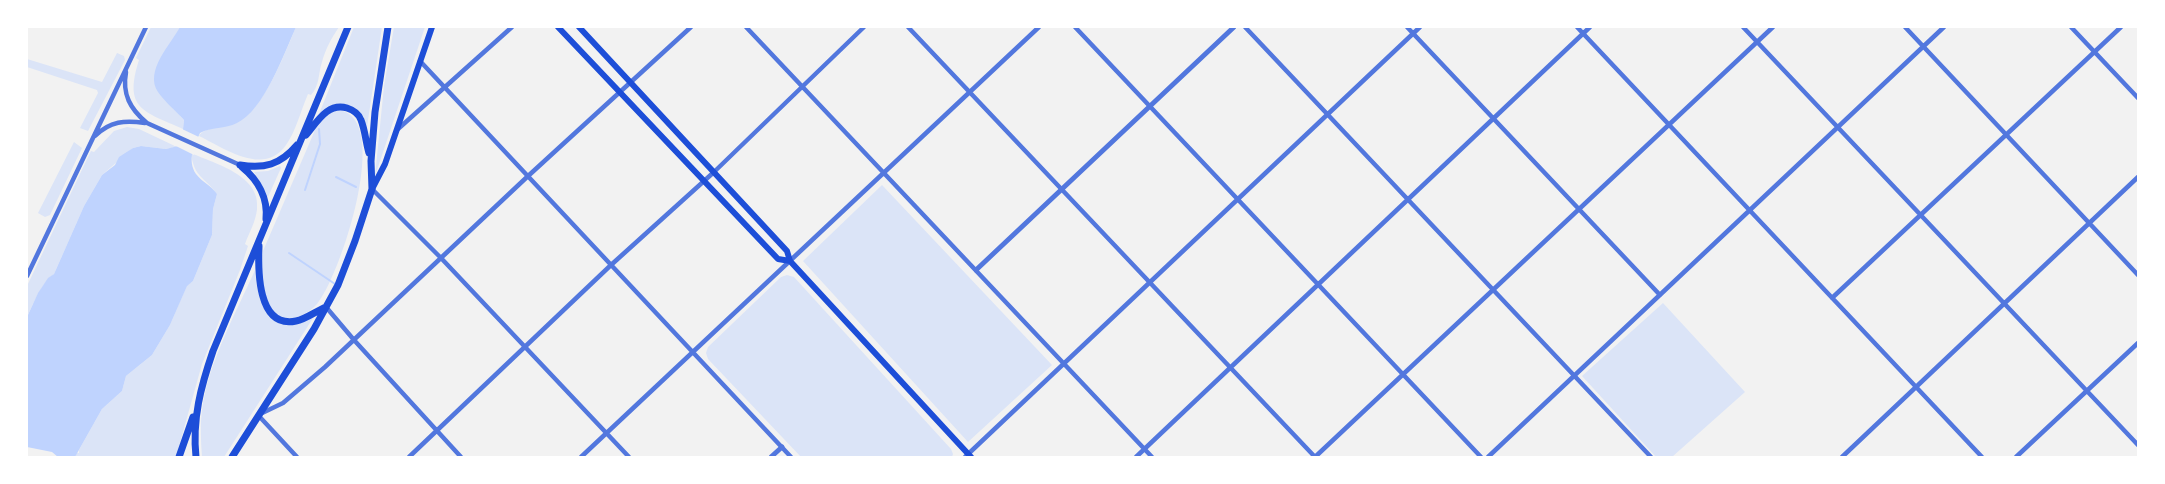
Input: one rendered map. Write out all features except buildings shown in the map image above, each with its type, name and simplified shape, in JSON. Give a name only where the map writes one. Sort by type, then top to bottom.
[{"type":"main road","points":[[179,457],[213,351],[348,27]]},
{"type":"main road","points":[[372,189],[371,161],[375,112],[388,27]]},
{"type":"main road","points":[[232,457],[314,329],[348,261],[372,189],[385,164],[432,27]]},
{"type":"main road","points":[[558,27],[778,259],[790,261]]},
{"type":"main road","points":[[579,27],[787,250],[790,261],[968,456]]},
{"type":"main road","points":[[240,165],[259,167],[273,165],[285,158],[330,109],[339,107],[357,114],[361,121],[371,161]]},
{"type":"main road","points":[[240,165],[253,177],[263,195],[266,209],[264,227]]},
{"type":"main road","points":[[259,241],[259,282],[263,298],[272,313],[285,321],[295,322],[326,307]]},
{"type":"main road","points":[[196,457],[197,403]]},
{"type":"street","points":[[27,276],[146,27]]},
{"type":"street","points":[[396,131],[512,27]]},
{"type":"street","points":[[297,457],[258,415],[283,404],[691,27]]},
{"type":"street","points":[[746,27],[1152,457]]},
{"type":"street","points":[[409,457],[611,265],[714,172],[864,27]]},
{"type":"street","points":[[908,27],[1316,457],[1773,27]]},
{"type":"street","points":[[581,457],[1038,27]]},
{"type":"street","points":[[1075,27],[1481,457]]},
{"type":"street","points":[[976,270],[1234,27]]},
{"type":"street","points":[[1245,27],[1651,457]]},
{"type":"street","points":[[1407,27],[1659,295]]},
{"type":"street","points":[[968,456],[1420,27]]},
{"type":"street","points":[[1577,27],[1982,457]]},
{"type":"street","points":[[1136,457],[1590,27]]},
{"type":"street","points":[[1743,27],[2138,445]]},
{"type":"street","points":[[1905,27],[2138,275]]},
{"type":"street","points":[[1488,457],[1944,27]]},
{"type":"street","points":[[2071,27],[2138,98]]},
{"type":"street","points":[[1832,298],[2121,27]]},
{"type":"street","points":[[420,61],[791,457]]},
{"type":"street","points":[[128,66],[126,97],[134,111],[147,123]]},
{"type":"street","points":[[91,140],[106,127],[117,122],[147,123],[240,165]]},
{"type":"street","points":[[1842,457],[2138,177]]},
{"type":"street","points":[[372,189],[441,258],[629,457]]},
{"type":"street","points":[[326,307],[461,457]]},
{"type":"street","points":[[2016,457],[2138,343]]},
{"type":"street","points":[[771,457],[782,447]]},
{"type":"shaded area","points":[[151,27],[180,27],[173,107],[184,120],[183,129],[157,118],[140,106],[136,99],[134,89],[139,60],[136,58]]},
{"type":"shaded area","points":[[296,27],[339,27],[325,53],[316,87],[311,95],[308,94],[296,127],[286,145],[277,154],[267,159],[255,159],[232,153],[199,136],[206,130],[237,122],[256,105],[265,93]]},
{"type":"shaded area","points":[[354,27],[382,27],[367,127],[364,117],[352,107],[319,114]]},
{"type":"shaded area","points":[[394,27],[425,27],[375,176],[384,86]]},
{"type":"shaded area","points":[[117,53],[124,56],[125,60],[88,131],[80,128],[98,93],[97,90],[27,67],[27,59],[102,82]]},
{"type":"shaded area","points":[[338,110],[354,119],[362,139],[362,167],[349,232],[327,288],[317,304],[295,318],[280,317],[269,306],[265,296],[262,274],[263,251],[315,130],[327,114]]},
{"type":"shaded area","points":[[127,127],[139,129],[177,147],[166,149],[141,146],[133,148],[102,175],[84,206],[54,274],[35,299],[27,317],[27,286],[91,151],[94,152],[114,131]]},
{"type":"shaded area","points":[[74,142],[82,148],[50,215],[45,217],[38,213]]},
{"type":"shaded area","points":[[191,153],[234,172],[244,179],[252,187],[257,209],[245,244],[248,246],[240,270],[202,364],[176,457],[75,457],[102,409],[122,391],[126,376],[152,355],[170,325],[187,285],[193,281],[212,235],[213,209],[217,194],[197,172]]},
{"type":"shaded area","points":[[280,166],[268,197],[254,172],[268,171]]},
{"type":"shaded area","points":[[882,185],[1052,365],[968,442],[803,261]]},
{"type":"shaded area","points":[[255,270],[264,308],[278,322],[288,325],[315,315],[224,457],[202,457],[201,416],[210,374]]},
{"type":"shaded area","points":[[787,275],[794,277],[951,449],[952,457],[801,457],[708,359],[706,353],[708,347],[781,277]]},
{"type":"shaded area","points":[[1663,303],[1745,392],[1672,457],[1656,457],[1582,376]]},
{"type":"water","points":[[180,27],[296,27],[272,80],[247,116],[237,123],[200,133],[192,153],[192,164],[198,177],[217,194],[213,209],[212,235],[193,281],[187,286],[170,325],[152,355],[126,376],[122,391],[102,409],[75,457],[58,457],[52,452],[27,447],[27,317],[38,293],[48,278],[54,274],[84,206],[102,175],[115,165],[119,157],[133,148],[141,146],[166,149],[178,146],[184,120],[158,92],[154,75],[160,58]]},
{"type":"pier","points":[[182,129],[201,138],[194,155],[174,145]]},
{"type":"waterway","points":[[305,190],[320,144],[319,129]]},
{"type":"waterway","points":[[336,177],[356,187]]},
{"type":"waterway","points":[[289,253],[335,284]]}]
